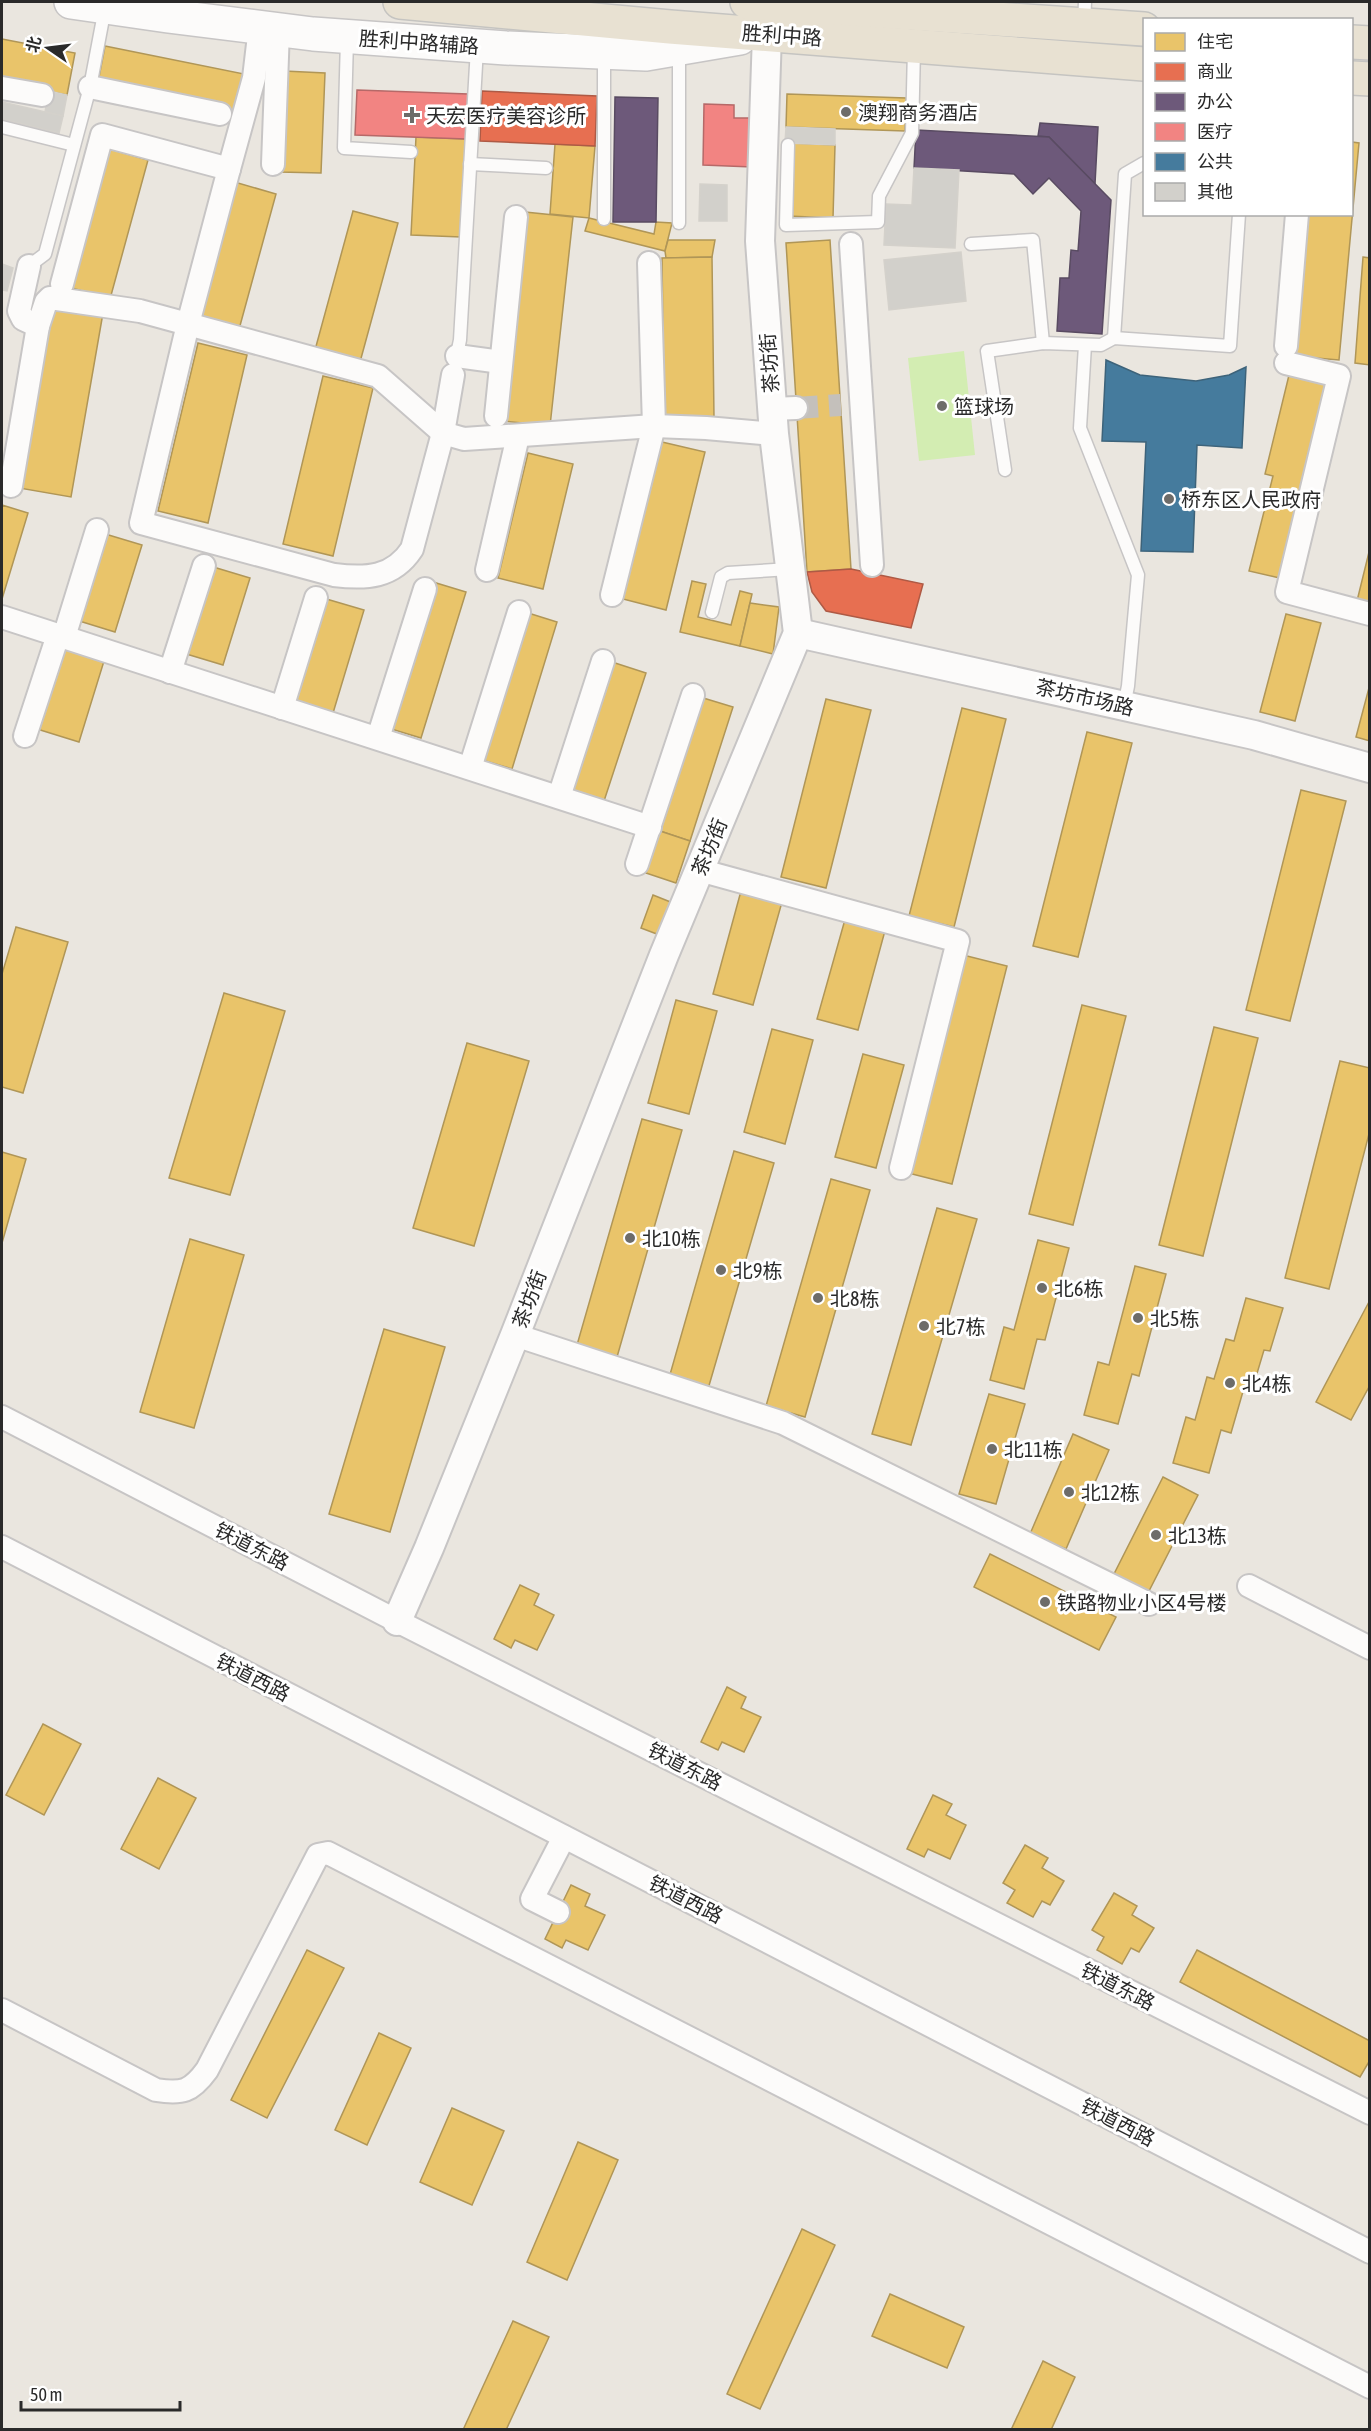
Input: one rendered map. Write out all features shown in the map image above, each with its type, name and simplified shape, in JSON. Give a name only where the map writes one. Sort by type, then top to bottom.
[{"type":"highway","name":"胜利中路","points":[[410,3],[1085,13],[1143,29]]},
{"type":"highway","name":"胜利中路","points":[[764,7],[914,46],[1143,64]]},
{"type":"highway","points":[[1353,42],[1370,44]]},
{"type":"highway","points":[[1353,78],[1370,79]]},
{"type":"main road","name":"胜利中路辅路","points":[[71,2],[269,29],[348,37],[646,54],[679,48],[764,7]]},
{"type":"street","name":"茶坊街","points":[[397,1620],[429,1548],[699,870],[798,633],[791,569],[781,417],[760,241],[764,7]]},
{"type":"street","points":[[269,29],[273,164]]},
{"type":"street","points":[[269,29],[188,324],[141,523],[334,575],[374,576],[403,563],[412,549],[443,432],[455,366],[501,362]]},
{"type":"street","points":[[90,87],[220,114]]},
{"type":"street","points":[[2,88],[42,95]]},
{"type":"street","points":[[62,284],[102,135],[230,169]]},
{"type":"street","points":[[1297,216],[1286,354],[1339,376],[1287,592],[1370,614]]},
{"type":"street","points":[[496,416],[516,217]]},
{"type":"street","points":[[850,244],[851,404],[872,565]]},
{"type":"street","points":[[612,595],[654,426],[649,263]]},
{"type":"street","points":[[11,486],[19,311],[29,266]]},
{"type":"street","points":[[20,318],[50,298],[140,312],[188,324],[378,376],[443,432],[464,439],[654,426],[706,428],[781,417]]},
{"type":"street","points":[[487,570],[518,436]]},
{"type":"street","points":[[25,736],[97,530]]},
{"type":"street","points":[[170,672],[204,566]]},
{"type":"street","points":[[378,738],[425,589]]},
{"type":"street","points":[[282,708],[316,598]]},
{"type":"street","points":[[470,768],[519,612]]},
{"type":"street","points":[[2,617],[650,826]]},
{"type":"street","name":"茶坊市场路","points":[[798,633],[1254,735],[1370,768]]},
{"type":"street","points":[[559,797],[603,661]]},
{"type":"street","points":[[638,864],[693,695]]},
{"type":"street","points":[[699,870],[958,941],[901,1168]]},
{"type":"street","points":[[515,1335],[783,1423],[1149,1604]]},
{"type":"street","name":"铁道东路","points":[[2,1417],[397,1620],[1370,2113]]},
{"type":"street","name":"铁道西路","points":[[2,1547],[1370,2252]]},
{"type":"street","points":[[1249,1586],[1370,1648]]},
{"type":"street","points":[[558,1912],[532,1899],[564,1837]]},
{"type":"street","points":[[2,2010],[156,2090],[185,2091],[197,2084],[207,2070],[318,1855],[328,1853],[1370,2387]]},
{"type":"lane","points":[[29,266],[45,254],[90,87],[105,7]]},
{"type":"lane","points":[[348,37],[344,148],[411,152]]},
{"type":"lane","points":[[455,366],[460,340],[477,46]]},
{"type":"lane","points":[[788,145],[786,225],[878,222],[879,196],[912,133],[914,46]]},
{"type":"lane","points":[[679,48],[679,223]]},
{"type":"lane","points":[[604,52],[604,219]]},
{"type":"lane","points":[[2,127],[74,144]]},
{"type":"lane","points":[[470,164],[546,168]]},
{"type":"lane","points":[[1114,338],[1125,174],[1143,164]]},
{"type":"lane","points":[[1005,470],[987,351],[1043,344],[1101,345],[1114,338],[1230,346],[1239,216]]},
{"type":"lane","points":[[970,244],[1033,240],[1043,344]]},
{"type":"lane","points":[[1086,345],[1080,428],[1138,575],[1128,686],[1124,706]]},
{"type":"lane","points":[[712,612],[721,577],[728,573],[791,569]]},
{"type":"green space","name":"篮球场","points":[[964,351],[975,455],[919,461],[908,358]]},
{"type":"building: 住宅","points":[[2,39],[75,53],[67,95],[2,82]]},
{"type":"building: 住宅","points":[[105,46],[249,75],[242,112],[98,82]]},
{"type":"building: 住宅","points":[[284,71],[325,73],[321,173],[280,172]]},
{"type":"building: 住宅","name":"澳翔商务酒店","points":[[787,94],[906,98],[905,131],[786,127]]},
{"type":"building: 住宅","points":[[416,137],[466,139],[461,237],[411,235]]},
{"type":"building: 住宅","points":[[1353,142],[1359,143],[1353,208]]},
{"type":"building: 住宅","points":[[791,143],[835,145],[833,218],[788,216]]},
{"type":"building: 住宅","points":[[555,144],[595,146],[589,218],[550,214]]},
{"type":"building: 住宅","points":[[103,147],[148,160],[110,299],[65,286]]},
{"type":"building: 住宅","points":[[231,181],[276,194],[238,333],[193,321]]},
{"type":"building: 住宅","points":[[353,211],[398,223],[360,362],[315,350]]},
{"type":"building: 住宅","points":[[525,212],[573,217],[550,426],[503,421]]},
{"type":"building: 住宅","points":[[1306,216],[1352,216],[1339,360],[1293,356]]},
{"type":"building: 住宅","points":[[589,218],[654,234],[656,222],[672,223],[665,251],[585,231]]},
{"type":"building: 住宅","points":[[668,240],[715,240],[712,257],[666,258]]},
{"type":"building: 住宅","points":[[830,240],[851,569],[807,572],[786,243]]},
{"type":"building: 住宅","points":[[712,257],[714,418],[664,419],[662,258]]},
{"type":"building: 住宅","points":[[1363,257],[1370,258],[1370,365],[1355,363]]},
{"type":"building: 住宅","points":[[51,304],[103,313],[71,497],[19,488]]},
{"type":"building: 住宅","points":[[198,343],[247,355],[208,523],[158,511]]},
{"type":"building: 住宅","points":[[1290,371],[1327,381],[1302,482],[1308,484],[1284,579],[1249,571],[1273,476],[1265,474]]},
{"type":"building: 住宅","points":[[323,376],[373,388],[333,556],[283,544]]},
{"type":"building: 住宅","points":[[662,442],[705,452],[666,610],[623,599]]},
{"type":"building: 住宅","points":[[528,453],[573,464],[543,589],[498,578]]},
{"type":"building: 住宅","points":[[2,505],[28,513],[2,599]]},
{"type":"building: 住宅","points":[[102,533],[142,545],[115,632],[76,620]]},
{"type":"building: 住宅","points":[[1370,548],[1370,604],[1357,601]]},
{"type":"building: 住宅","points":[[210,566],[250,578],[223,665],[183,653]]},
{"type":"building: 住宅","points":[[692,581],[706,584],[698,617],[731,625],[740,591],[752,594],[740,646],[680,632]]},
{"type":"building: 住宅","points":[[433,582],[466,592],[421,738],[388,728]]},
{"type":"building: 住宅","points":[[323,598],[364,610],[333,713],[292,701]]},
{"type":"building: 住宅","points":[[750,603],[779,607],[773,654],[740,646]]},
{"type":"building: 住宅","points":[[525,612],[557,622],[512,769],[479,759]]},
{"type":"building: 住宅","points":[[1286,614],[1321,623],[1295,721],[1260,712]]},
{"type":"building: 住宅","points":[[62,648],[104,661],[79,742],[37,729]]},
{"type":"building: 住宅","points":[[612,662],[646,673],[604,801],[570,790]]},
{"type":"building: 住宅","points":[[1370,684],[1370,741],[1356,737]]},
{"type":"building: 住宅","points":[[700,697],[733,707],[690,841],[657,830]]},
{"type":"building: 住宅","points":[[826,699],[871,710],[826,888],[781,877]]},
{"type":"building: 住宅","points":[[962,708],[1006,719],[954,927],[909,916]]},
{"type":"building: 住宅","points":[[1087,732],[1132,743],[1078,957],[1033,946]]},
{"type":"building: 住宅","points":[[1301,790],[1346,801],[1290,1021],[1246,1010]]},
{"type":"building: 住宅","points":[[657,830],[690,841],[676,883],[643,872]]},
{"type":"building: 住宅","points":[[741,891],[782,902],[753,1005],[713,994]]},
{"type":"building: 住宅","points":[[653,895],[673,903],[662,936],[641,928]]},
{"type":"building: 住宅","points":[[846,916],[886,927],[858,1030],[817,1019]]},
{"type":"building: 住宅","points":[[16,927],[68,942],[23,1093],[2,1087],[2,974]]},
{"type":"building: 住宅","points":[[963,955],[1007,966],[952,1184],[908,1173]]},
{"type":"building: 住宅","points":[[224,993],[285,1011],[230,1195],[169,1178]]},
{"type":"building: 住宅","points":[[676,1000],[717,1011],[689,1114],[648,1103]]},
{"type":"building: 住宅","points":[[1082,1005],[1126,1016],[1073,1225],[1029,1214]]},
{"type":"building: 住宅","points":[[1214,1027],[1258,1038],[1203,1256],[1159,1245]]},
{"type":"building: 住宅","points":[[772,1029],[813,1040],[785,1144],[744,1132]]},
{"type":"building: 住宅","points":[[467,1043],[529,1061],[474,1246],[413,1228]]},
{"type":"building: 住宅","points":[[863,1054],[904,1065],[876,1168],[835,1157]]},
{"type":"building: 住宅","points":[[1340,1061],[1370,1068],[1370,1130],[1329,1289],[1285,1278]]},
{"type":"building: 住宅","name":"北10栋","points":[[642,1119],[682,1130],[617,1357],[577,1345]]},
{"type":"building: 住宅","name":"北9栋","points":[[734,1151],[774,1163],[708,1389],[669,1378]]},
{"type":"building: 住宅","points":[[2,1152],[26,1159],[2,1243]]},
{"type":"building: 住宅","name":"北8栋","points":[[831,1179],[870,1190],[805,1417],[766,1406]]},
{"type":"building: 住宅","name":"北7栋","points":[[937,1208],[977,1219],[911,1445],[872,1434]]},
{"type":"building: 住宅","points":[[190,1239],[244,1255],[194,1428],[140,1412]]},
{"type":"building: 住宅","name":"北6栋","points":[[1038,1240],[1069,1248],[1045,1340],[1037,1339],[1024,1389],[990,1380],[1004,1327],[1014,1330]]},
{"type":"building: 住宅","name":"北5栋","points":[[1135,1266],[1166,1274],[1139,1376],[1132,1374],[1118,1424],[1084,1415],[1098,1362],[1109,1365]]},
{"type":"building: 住宅","name":"北4栋","points":[[1246,1298],[1283,1308],[1270,1351],[1264,1350],[1252,1390],[1244,1388],[1231,1433],[1221,1430],[1209,1473],[1173,1463],[1186,1417],[1195,1420],[1207,1377],[1214,1379],[1226,1339],[1234,1341]]},
{"type":"building: 住宅","points":[[1370,1300],[1370,1385],[1351,1420],[1316,1402]]},
{"type":"building: 住宅","points":[[384,1329],[445,1347],[390,1532],[329,1514]]},
{"type":"building: 住宅","name":"北11栋","points":[[989,1394],[1025,1404],[996,1504],[959,1494]]},
{"type":"building: 住宅","name":"北12栋","points":[[1073,1434],[1109,1450],[1066,1549],[1030,1534]]},
{"type":"building: 住宅","name":"北13栋","points":[[1163,1477],[1198,1495],[1149,1591],[1114,1574]]},
{"type":"building: 住宅","name":"铁路物业小区4号楼","points":[[990,1554],[1116,1617],[1099,1650],[974,1587]]},
{"type":"building: 住宅","points":[[520,1585],[539,1594],[534,1605],[554,1615],[537,1650],[515,1640],[511,1648],[494,1639]]},
{"type":"building: 住宅","points":[[727,1687],[746,1697],[741,1708],[761,1717],[744,1752],[722,1742],[718,1750],[701,1742]]},
{"type":"building: 住宅","points":[[43,1724],[81,1744],[44,1815],[6,1795]]},
{"type":"building: 住宅","points":[[158,1778],[196,1798],[159,1869],[121,1849]]},
{"type":"building: 住宅","points":[[933,1795],[952,1804],[946,1815],[966,1825],[950,1859],[928,1849],[924,1857],[907,1849]]},
{"type":"building: 住宅","points":[[1025,1845],[1048,1858],[1042,1868],[1064,1881],[1050,1905],[1042,1901],[1033,1917],[1007,1903],[1015,1890],[1003,1883]]},
{"type":"building: 住宅","points":[[571,1885],[590,1894],[585,1906],[605,1915],[588,1950],[566,1940],[562,1948],[545,1939]]},
{"type":"building: 住宅","points":[[1114,1893],[1137,1906],[1132,1915],[1154,1928],[1139,1952],[1131,1948],[1122,1964],[1097,1950],[1104,1937],[1092,1930]]},
{"type":"building: 住宅","points":[[307,1950],[344,1968],[267,2118],[231,2100]]},
{"type":"building: 住宅","points":[[1197,1950],[1370,2041],[1370,2060],[1360,2077],[1180,1982]]},
{"type":"building: 住宅","points":[[379,2033],[411,2048],[367,2145],[335,2130]]},
{"type":"building: 住宅","points":[[452,2108],[504,2131],[472,2205],[420,2182]]},
{"type":"building: 住宅","points":[[578,2142],[618,2160],[567,2280],[527,2262]]},
{"type":"building: 住宅","points":[[802,2229],[835,2245],[760,2409],[727,2394]]},
{"type":"building: 住宅","points":[[890,2294],[964,2327],[947,2368],[872,2336]]},
{"type":"building: 住宅","points":[[513,2321],[549,2337],[506,2430],[463,2430]]},
{"type":"building: 住宅","points":[[1043,2361],[1075,2377],[1051,2430],[1011,2430]]},
{"type":"building: 商业","points":[[482,91],[597,96],[595,146],[480,141]]},
{"type":"building: 商业","points":[[851,569],[923,584],[911,628],[826,611],[812,592],[807,572]]},
{"type":"building: 办公","points":[[615,97],[658,98],[656,222],[613,222]]},
{"type":"building: 办公","points":[[1040,123],[1098,127],[1095,184],[1049,137],[1038,136]]},
{"type":"building: 办公","points":[[916,130],[1049,137],[1111,200],[1102,334],[1057,331],[1060,278],[1069,278],[1071,250],[1078,251],[1081,211],[1049,178],[1033,194],[1014,174],[914,168]]},
{"type":"building: 医疗","name":"天宏医疗美容诊所","points":[[357,90],[468,94],[466,139],[355,135]]},
{"type":"building: 医疗","points":[[704,104],[734,105],[734,118],[753,118],[752,167],[703,165]]},
{"type":"building: 公共","name":"桥东区人民政府","points":[[1106,360],[1140,375],[1196,381],[1229,375],[1246,367],[1242,448],[1197,445],[1193,552],[1141,551],[1146,442],[1102,441]]},
{"type":"building: 其他","points":[[49,91],[67,95],[63,116],[45,112]]},
{"type":"building: 其他","points":[[2,102],[63,116],[59,133],[2,119]]},
{"type":"building: 其他","points":[[786,127],[835,129],[835,145],[785,143]]},
{"type":"building: 其他","points":[[914,168],[959,170],[955,248],[884,245],[886,204],[912,205]]},
{"type":"building: 其他","points":[[700,184],[727,185],[727,221],[699,221]]},
{"type":"building: 其他","points":[[961,252],[966,301],[889,310],[884,260]]},
{"type":"building: 其他","points":[[2,264],[13,268],[7,291],[2,290]]},
{"type":"tunnel","points":[[796,408],[841,405]]},
{"type":"place","name":"澳翔商务酒店","points":[[846,112]]},
{"type":"place","name":"天宏医疗美容诊所","points":[[412,115]]},
{"type":"place","name":"篮球场","points":[[942,406]]},
{"type":"place","name":"桥东区人民政府","points":[[1169,499]]},
{"type":"place","name":"北10栋","points":[[630,1238]]},
{"type":"place","name":"北9栋","points":[[721,1270]]},
{"type":"place","name":"北6栋","points":[[1042,1288]]},
{"type":"place","name":"北8栋","points":[[818,1298]]},
{"type":"place","name":"北5栋","points":[[1138,1318]]},
{"type":"place","name":"北7栋","points":[[924,1326]]},
{"type":"place","name":"北4栋","points":[[1230,1383]]},
{"type":"place","name":"北11栋","points":[[992,1449]]},
{"type":"place","name":"北12栋","points":[[1069,1492]]},
{"type":"place","name":"北13栋","points":[[1156,1535]]},
{"type":"place","name":"铁路物业小区4号楼","points":[[1045,1602]]}]
